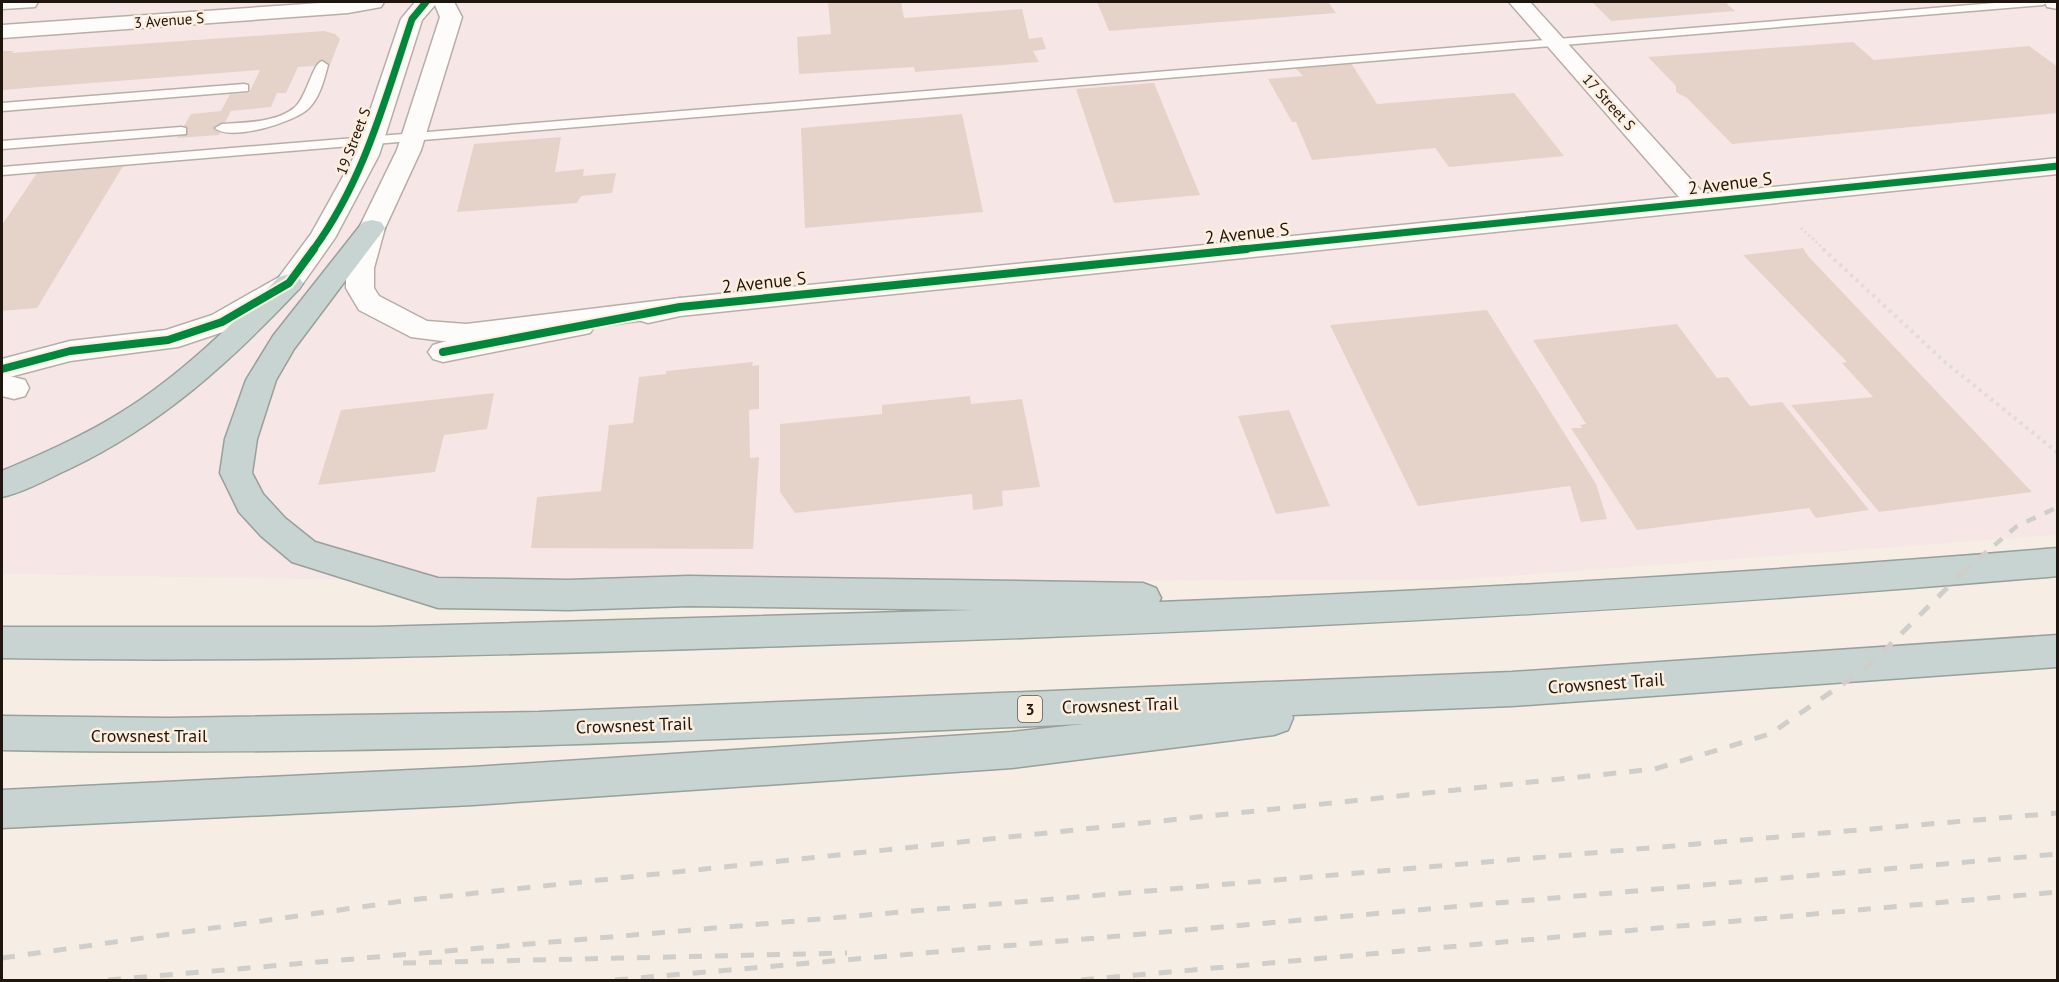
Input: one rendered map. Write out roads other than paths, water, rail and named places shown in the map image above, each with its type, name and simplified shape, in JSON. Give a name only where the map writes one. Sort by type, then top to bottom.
[{"type":"highway","points":[[372,228],[283,343],[261,380],[241,440],[236,473],[251,503],[273,527],[304,552],[438,593],[568,595],[689,591],[1496,603]]},
{"type":"highway","points":[[2,485],[107,435],[161,400],[238,336],[289,283]]},
{"type":"highway","points":[[2,643],[423,641],[981,626],[1496,603],[1858,579],[2058,562]]},
{"type":"highway","name":"Crowsnest Trail","points":[[2,733],[169,736],[539,729],[1512,689],[2058,651]]},
{"type":"highway","points":[[2,809],[473,786],[1012,750],[1512,689]]},
{"type":"highway","points":[[2,743],[169,736]]},
{"type":"street","points":[[2,3],[27,2]]},
{"type":"street","name":"3 Avenue S","points":[[2,32],[348,7],[373,2]]},
{"type":"street","name":"19 Street S","points":[[289,283],[322,238],[346,198],[372,140],[412,19],[426,2]]},
{"type":"street","points":[[444,2],[451,16],[413,137],[372,228],[360,268],[360,288],[369,303],[421,330],[466,334],[680,307]]},
{"type":"street","name":"17 Street S","points":[[1520,2],[1699,204]]},
{"type":"street","name":"2 Avenue S","points":[[443,352],[680,307],[2058,166]]},
{"type":"street","points":[[6,380],[70,351],[168,340],[222,322],[289,283]]},
{"type":"lane","points":[[2,171],[2043,2]]},
{"type":"lane","points":[[222,128],[260,124],[295,113],[307,103],[322,65]]},
{"type":"lane","points":[[2,107],[244,88]]},
{"type":"lane","points":[[2,145],[181,131]]},
{"type":"railway","points":[[1964,571],[2017,526],[2058,507]]},
{"type":"railway","points":[[2,958],[410,900],[1655,769],[1770,734],[1869,666],[1964,571]]},
{"type":"railway","points":[[108,980],[2058,813]]},
{"type":"railway","points":[[615,980],[2058,854]]},
{"type":"railway","points":[[1081,980],[2058,892]]},
{"type":"railway","points":[[403,963],[847,953]]}]
